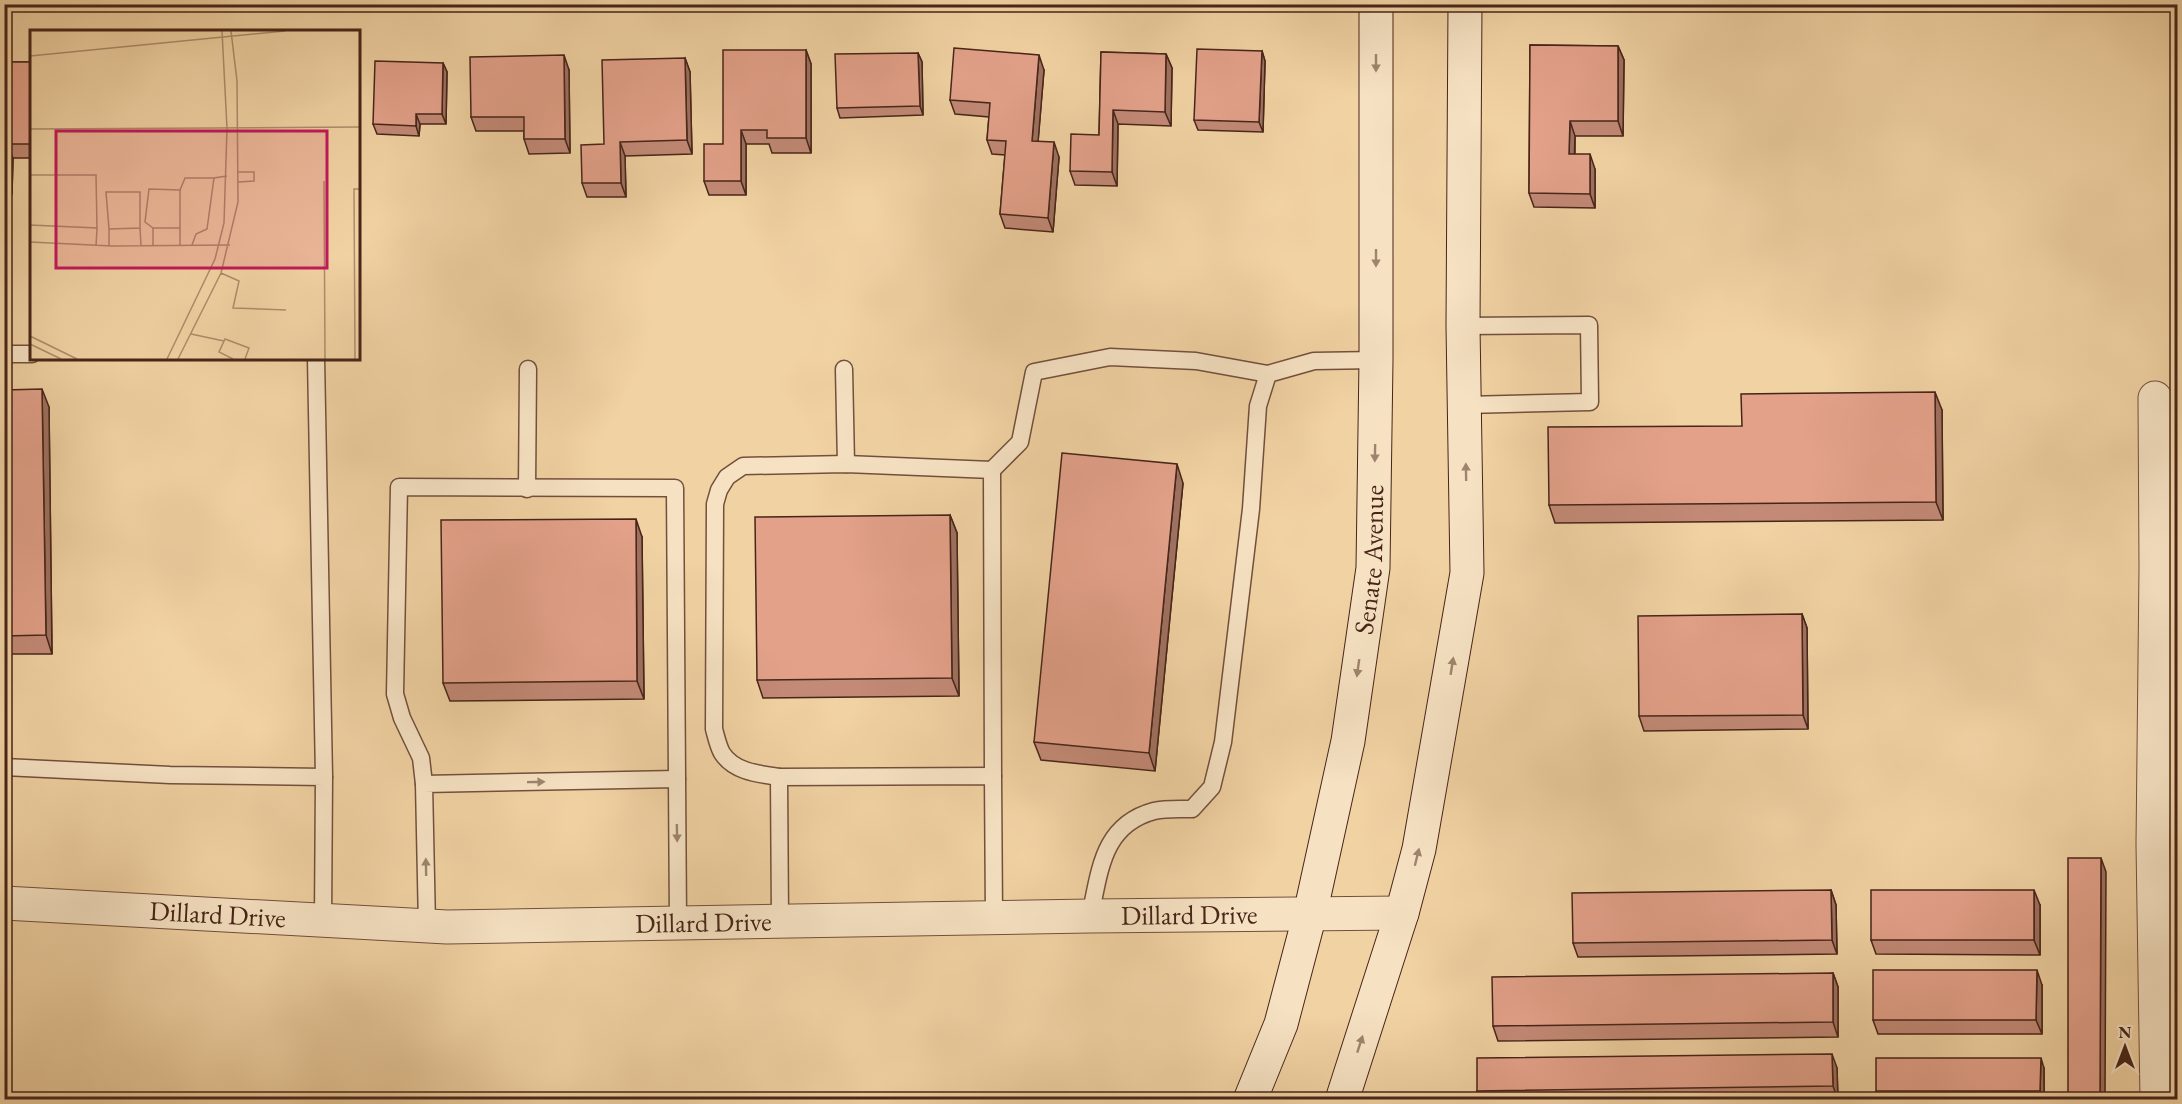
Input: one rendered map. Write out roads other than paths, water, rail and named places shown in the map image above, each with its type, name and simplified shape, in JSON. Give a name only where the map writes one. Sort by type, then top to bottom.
[{"type":"street","name":"Senate Avenue","points":[[1250,1100],[1281,1024],[1310,914],[1348,741],[1373,568],[1376,360],[1376,4]]},
{"type":"street","points":[[1342,1100],[1402,913],[1419,849],[1467,573],[1463,326],[1465,4]]},
{"type":"street","points":[[2155,398],[2153,844],[2157,1100]]},
{"type":"street","name":"Dillard Drive","points":[[4,903],[427,926],[1402,913]]},
{"type":"lane","points":[[1463,326],[1589,325],[1590,402],[1465,405]]},
{"type":"lane","points":[[4,354],[30,354]]},
{"type":"lane","points":[[994,918],[992,470],[1020,442],[1034,372],[1110,357],[1196,361],[1268,374],[1314,361],[1376,360]]},
{"type":"lane","points":[[316,360],[324,777],[323,920]]},
{"type":"lane","points":[[527,489],[528,369]]},
{"type":"lane","points":[[844,369],[846,464]]},
{"type":"lane","points":[[1089,916],[1104,853],[1124,824],[1155,810],[1192,809],[1212,787],[1222,742],[1251,509],[1258,406],[1268,374]]},
{"type":"lane","points":[[992,470],[846,464],[743,466],[727,477],[719,490],[715,504],[714,729],[722,753],[740,768],[754,773],[779,777],[993,776]]},
{"type":"lane","points":[[427,926],[424,784],[421,758],[402,718],[395,694],[399,487],[675,488],[678,923]]},
{"type":"lane","points":[[4,767],[170,775],[324,777]]},
{"type":"lane","points":[[779,777],[780,921]]},
{"type":"lane","points":[[424,784],[677,779]]}]
